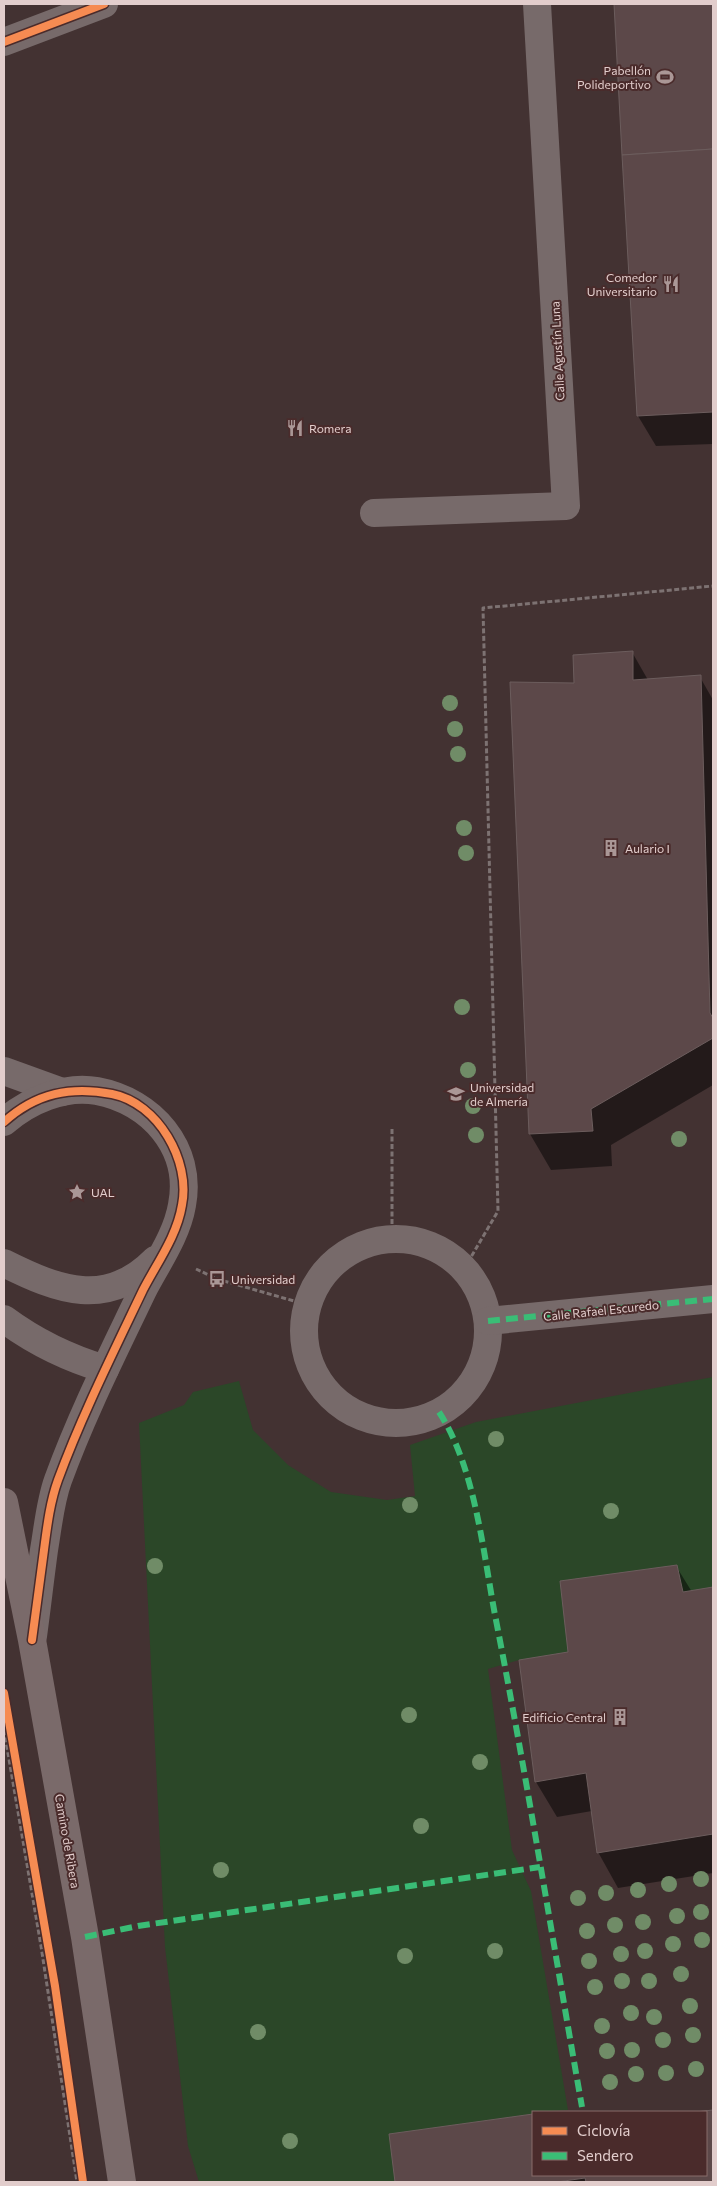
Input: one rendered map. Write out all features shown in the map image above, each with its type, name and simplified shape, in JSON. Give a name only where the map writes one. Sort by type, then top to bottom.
[{"type":"main road","name":"Camino de Ribera","points":[[4,1502],[32,1640],[85,1938],[122,2182]]},
{"type":"street","points":[[4,42],[104,4]]},
{"type":"street","name":"Calle Agustín Luna","points":[[374,513],[566,506],[537,4]]},
{"type":"street","points":[[4,1071],[62,1092]]},
{"type":"street","points":[[4,1122],[12,1114],[36,1100],[62,1092],[90,1090],[117,1095],[141,1107],[161,1126],[175,1150],[183,1176],[183,1204],[176,1230],[161,1254],[105,1369],[74,1437],[57,1483],[48,1524],[32,1640]]},
{"type":"street","points":[[392,1238],[418,1241],[442,1250],[464,1269],[480,1293],[488,1321],[486,1348],[478,1374],[461,1396],[439,1412],[405,1423],[370,1420],[338,1403],[315,1376],[304,1341],[308,1305],[320,1279],[339,1258],[364,1244],[392,1238]]},
{"type":"street","points":[[4,1263],[34,1278],[64,1288],[91,1291],[118,1287],[143,1273],[161,1254]]},
{"type":"street","name":"Calle Rafael Escuredo","points":[[488,1321],[713,1299]]},
{"type":"street","points":[[4,1318],[47,1347],[83,1363],[105,1369]]},
{"type":"path","points":[[464,1269],[498,1211],[484,608],[713,586]]},
{"type":"path","points":[[392,1129],[392,1238]]},
{"type":"path","points":[[161,1254],[217,1279],[308,1305]]},
{"type":"path","points":[[9,1721],[55,1986],[83,2182]]},
{"type":"path","points":[[4,1730],[42,1946],[77,2182]]},
{"type":"green space","points":[[713,1377],[713,1587],[683,1592],[677,1565],[560,1581],[568,1652],[519,1660],[488,1669],[512,1850],[531,1891],[568,2110],[532,2111],[532,2114],[390,2134],[395,2182],[199,2182],[188,2146],[165,1947],[139,1423],[184,1405],[193,1392],[239,1381],[253,1430],[288,1465],[331,1492],[387,1500],[415,1496],[410,1445],[476,1422]]},
{"type":"building","name":"Pabellón Polideportivo","points":[[614,4],[713,4],[713,149],[622,155]]},
{"type":"building","name":"Comedor Universitario","points":[[713,149],[713,412],[637,416],[622,155]]},
{"type":"building","name":"Aulario I","points":[[633,651],[633,680],[701,675],[710,1013],[713,1018],[713,1038],[591,1109],[593,1131],[529,1134],[510,682],[574,683],[573,655]]},
{"type":"building","name":"Edificio Central","points":[[677,1565],[683,1592],[713,1587],[713,1834],[597,1853],[586,1773],[535,1782],[519,1660],[568,1652],[560,1581]]},
{"type":"building","points":[[713,2110],[713,2182],[586,2182],[585,2178],[557,2182],[395,2182],[389,2134],[532,2114],[532,2176],[707,2176],[707,2111],[704,2111]]},
{"type":"marked path","points":[[488,1321],[713,1299]]},
{"type":"marked path","points":[[439,1412],[461,1458],[482,1537],[582,2107]]},
{"type":"marked path","points":[[85,1937],[138,1926],[540,1867]]},
{"type":"cycle path","points":[[4,42],[104,4]]},
{"type":"cycle path","points":[[4,1122],[29,1104],[55,1094],[82,1091],[97,1092],[112,1094],[129,1100],[144,1109],[157,1121],[168,1136],[181,1170],[183,1188],[182,1205],[176,1228],[143,1290],[109,1361],[58,1480],[48,1524],[32,1640]]},
{"type":"cycle path","points":[[4,1693],[55,1986],[83,2182]]},
{"type":"place","name":"Pabellón Polideportivo","points":[[665,77]]},
{"type":"place","name":"Comedor Universitario","points":[[671,284]]},
{"type":"place","name":"Romera","points":[[295,428]]},
{"type":"place","name":"Aulario I","points":[[611,848]]},
{"type":"place","name":"Universidad de Almería","points":[[456,1094]]},
{"type":"place","name":"UAL","points":[[77,1192]]},
{"type":"place","name":"Universidad","points":[[217,1279]]},
{"type":"place","name":"Edificio Central","points":[[620,1717]]}]
